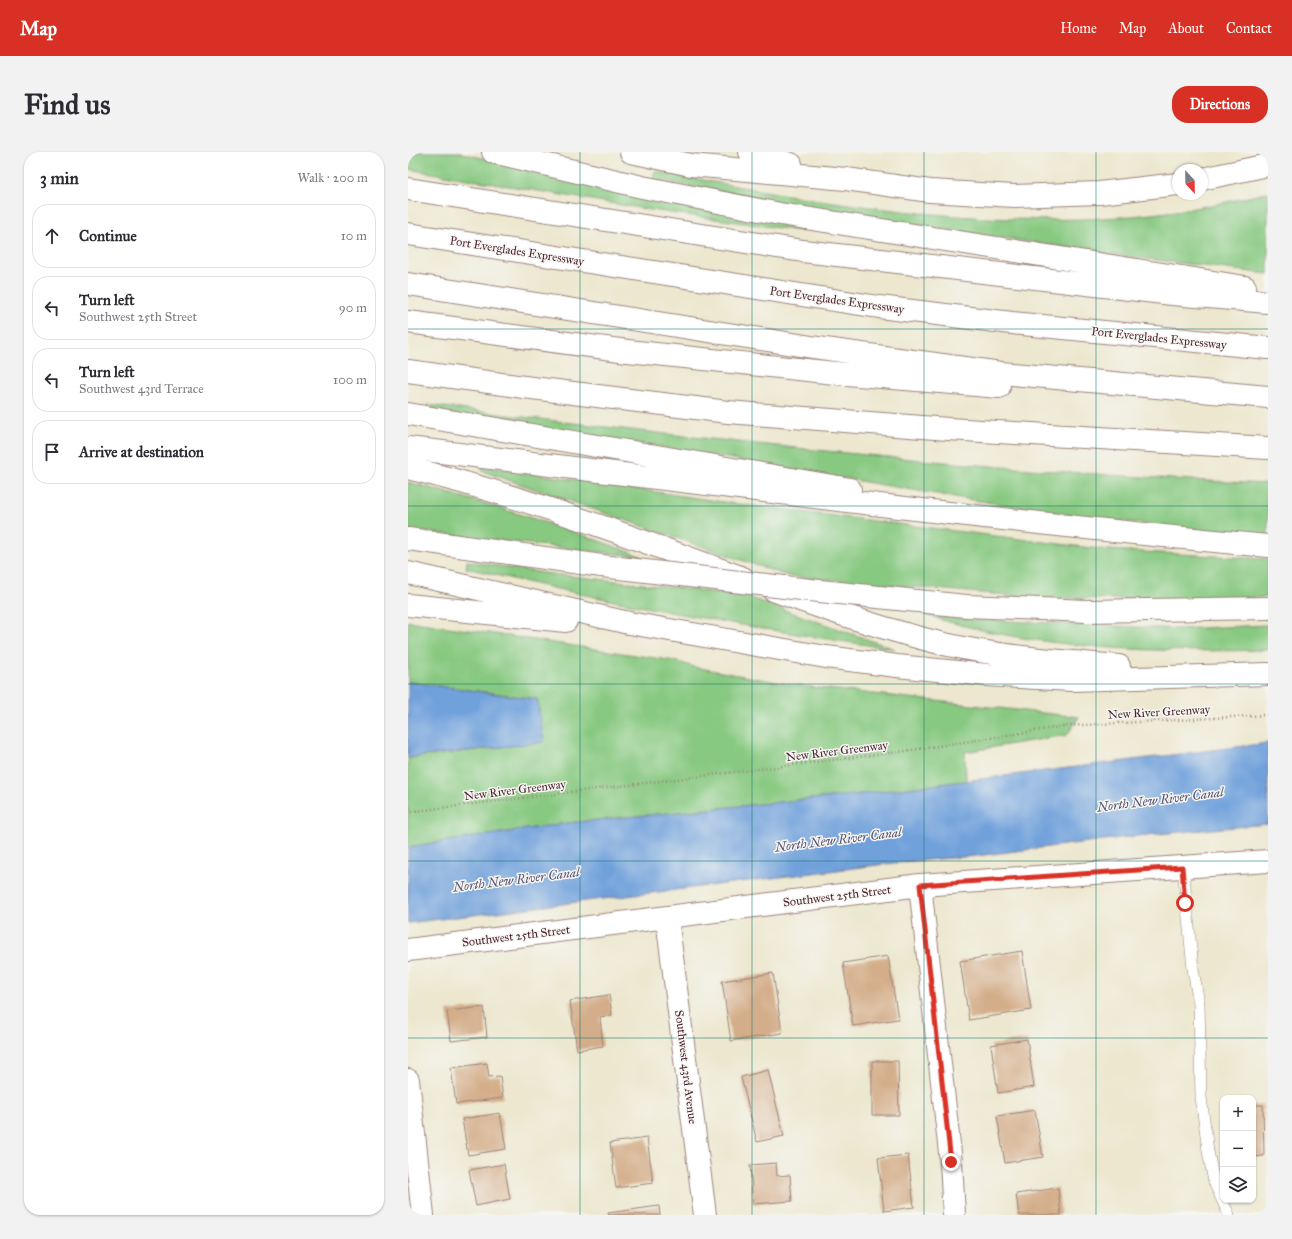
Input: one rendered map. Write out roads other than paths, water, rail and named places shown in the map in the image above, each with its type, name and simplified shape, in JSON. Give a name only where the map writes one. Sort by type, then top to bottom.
[{"type":"main road","points":[[493,152],[642,188],[780,214],[1268,291]]},
{"type":"main road","points":[[631,152],[691,164],[846,179],[930,191],[1014,196],[1099,193],[1172,185]]},
{"type":"main road","points":[[750,152],[846,179]]},
{"type":"main road","points":[[1208,178],[1268,164]]},
{"type":"main road","points":[[408,185],[445,194]]},
{"type":"main road","points":[[408,189],[803,251],[1172,294],[1268,302]]},
{"type":"main road","points":[[408,226],[447,240]]},
{"type":"main road","name":"Port Everglades Expressway","points":[[408,234],[879,306],[1012,323],[1268,348]]},
{"type":"main road","points":[[408,284],[812,347],[1001,374],[1268,398]]},
{"type":"main road","points":[[408,322],[628,351],[835,373],[1124,396],[1268,401]]},
{"type":"main road","points":[[408,371],[728,412],[948,429],[1268,448]]},
{"type":"main road","points":[[408,414],[807,481],[996,518]]},
{"type":"main road","points":[[408,448],[706,483],[808,498],[1268,546]]},
{"type":"main road","points":[[408,468],[541,506],[606,527],[830,611],[944,644],[999,654],[1070,662],[1257,675]]},
{"type":"main road","points":[[408,539],[602,566],[966,606],[1087,611],[1268,608]]},
{"type":"main road","points":[[408,573],[621,621],[826,657],[987,675],[1071,680],[1257,675]]},
{"type":"main road","points":[[408,605],[698,635]]},
{"type":"main road","name":"Southwest 25th Street","points":[[408,950],[920,885],[1268,861]]},
{"type":"main road","points":[[920,885],[951,1162],[954,1215]]},
{"type":"main road","name":"Southwest 43rd Avenue","points":[[667,918],[705,1215]]},
{"type":"main road","points":[[408,1080],[423,1215]]},
{"type":"lane","points":[[1182,867],[1193,969],[1199,1004],[1201,1097],[1208,1151],[1214,1182],[1229,1215]]},
{"type":"water","points":[[408,682],[537,699],[544,742],[408,758]]},
{"type":"water","name":"North New River Canal","points":[[1268,743],[1268,824],[1136,836],[976,856],[902,862],[408,923],[408,847],[567,823],[852,795]]}]
